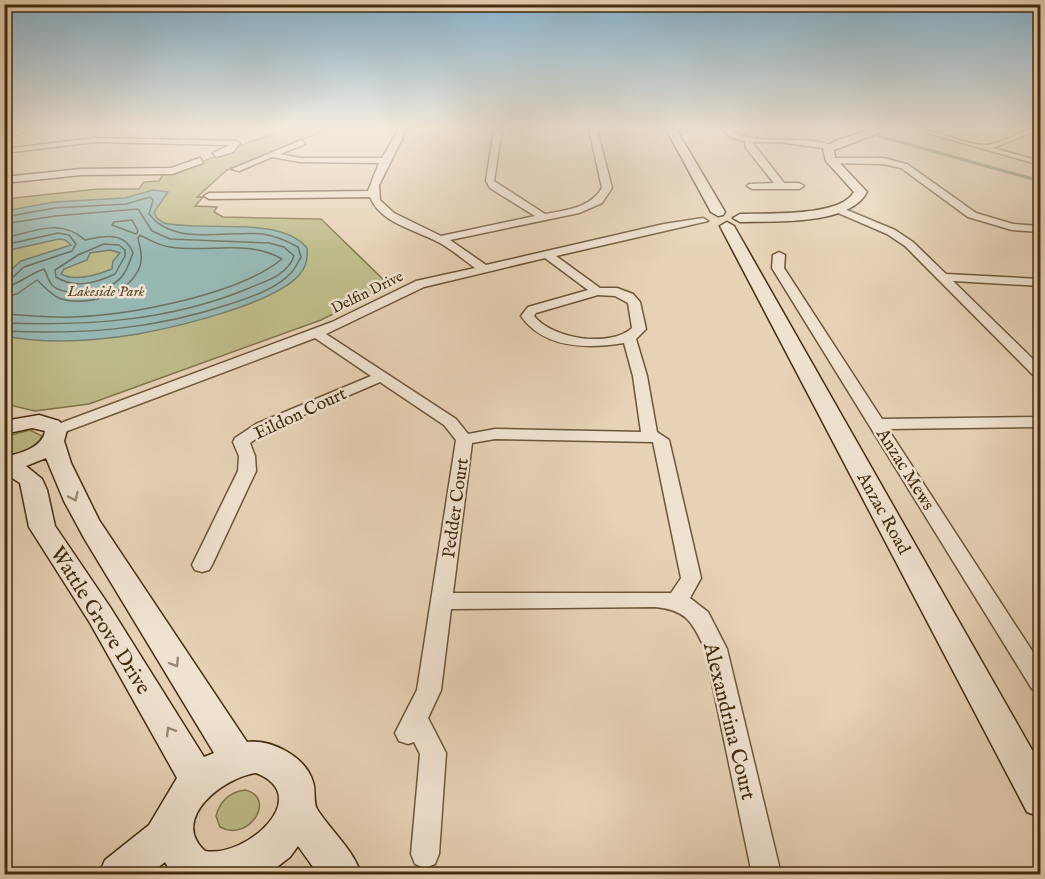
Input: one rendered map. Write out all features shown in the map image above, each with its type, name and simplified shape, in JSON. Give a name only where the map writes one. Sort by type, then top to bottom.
[{"type":"street","points":[[4,180],[81,172],[175,170]]},
{"type":"street","points":[[382,170],[375,183],[374,194],[382,209],[440,239],[484,269]]},
{"type":"street","points":[[492,170],[490,181],[493,186],[544,218]]},
{"type":"street","points":[[440,239],[591,206],[606,193],[608,188],[603,170]]},
{"type":"street","name":"Anzac Road","points":[[694,170],[1041,799]]},
{"type":"street","points":[[768,170],[781,186]]},
{"type":"street","points":[[839,210],[858,201],[861,192],[840,170]]},
{"type":"street","points":[[910,170],[972,215],[1012,227],[1041,229]]},
{"type":"street","points":[[752,186],[799,186]]},
{"type":"street","points":[[209,195],[374,194]]},
{"type":"street","points":[[839,210],[900,238],[1041,374]]},
{"type":"street","name":"Delfin Drive","points":[[55,436],[316,333],[420,285],[664,226],[839,210]]},
{"type":"street","points":[[546,254],[597,291]]},
{"type":"street","name":"Anzac Mews","points":[[779,255],[778,268],[1041,682]]},
{"type":"street","points":[[942,277],[1041,282]]},
{"type":"street","points":[[597,291],[623,294],[634,302],[639,328],[629,338],[611,341],[566,339],[537,328],[527,316],[532,310],[543,305],[597,291]]},
{"type":"street","name":"Pedder Court","points":[[316,333],[450,422],[464,440],[429,690],[411,726],[433,753],[424,854]]},
{"type":"street","points":[[629,338],[640,376],[650,437]]},
{"type":"street","points":[[1025,359],[1041,359]]},
{"type":"street","name":"Eildon Court","points":[[202,565],[247,471],[247,456],[241,442],[262,427],[383,376]]},
{"type":"street","points":[[4,428],[37,422],[53,426],[55,436],[34,456],[5,464]]},
{"type":"street","points":[[878,424],[1041,422]]},
{"type":"street","points":[[441,601],[678,600],[691,578],[661,440],[650,437],[495,434],[464,440]]},
{"type":"street","name":"Wattle Grove Drive","points":[[55,436],[61,469],[80,510],[202,708],[238,759]]},
{"type":"street","name":"Wattle Grove Drive","points":[[5,464],[30,479],[35,490],[42,526],[100,615],[186,756],[197,782]]},
{"type":"street","name":"Alexandrina Court","points":[[678,600],[691,608],[716,649],[767,874]]},
{"type":"street","points":[[119,874],[163,839],[197,782],[222,765],[238,759],[256,757],[272,760],[285,767],[294,779],[298,794],[297,812],[280,843],[250,866],[216,873],[190,865],[180,852],[175,835],[177,817]]},
{"type":"street","points":[[297,812],[341,874]]},
{"type":"green space","name":"Lakeside Park","points":[[177,170],[227,170],[197,197],[203,197],[195,206],[217,207],[214,212],[223,217],[321,219],[390,286],[321,320],[89,404],[35,411],[5,404],[5,199],[98,189],[139,189],[144,182],[159,181],[164,173]]},
{"type":"green space","points":[[30,430],[42,436],[36,445],[21,453],[5,455],[4,437]]},
{"type":"green space","points":[[245,790],[255,795],[259,801],[259,809],[255,818],[240,829],[230,830],[220,827],[216,816],[220,806],[230,795]]},
{"type":"water","points":[[153,190],[168,192],[154,212],[157,218],[164,223],[240,226],[279,231],[295,238],[307,248],[306,265],[300,274],[287,285],[269,295],[224,313],[176,326],[138,334],[88,340],[54,341],[5,336],[5,275],[21,261],[71,245],[59,239],[5,251],[5,211],[54,202],[125,198]],"holes":[[[110,250],[120,253],[113,261],[112,269],[80,278],[61,274],[64,269],[87,260],[90,253]]]},
{"type":"waterway","points":[[1001,170],[1040,181]]}]
